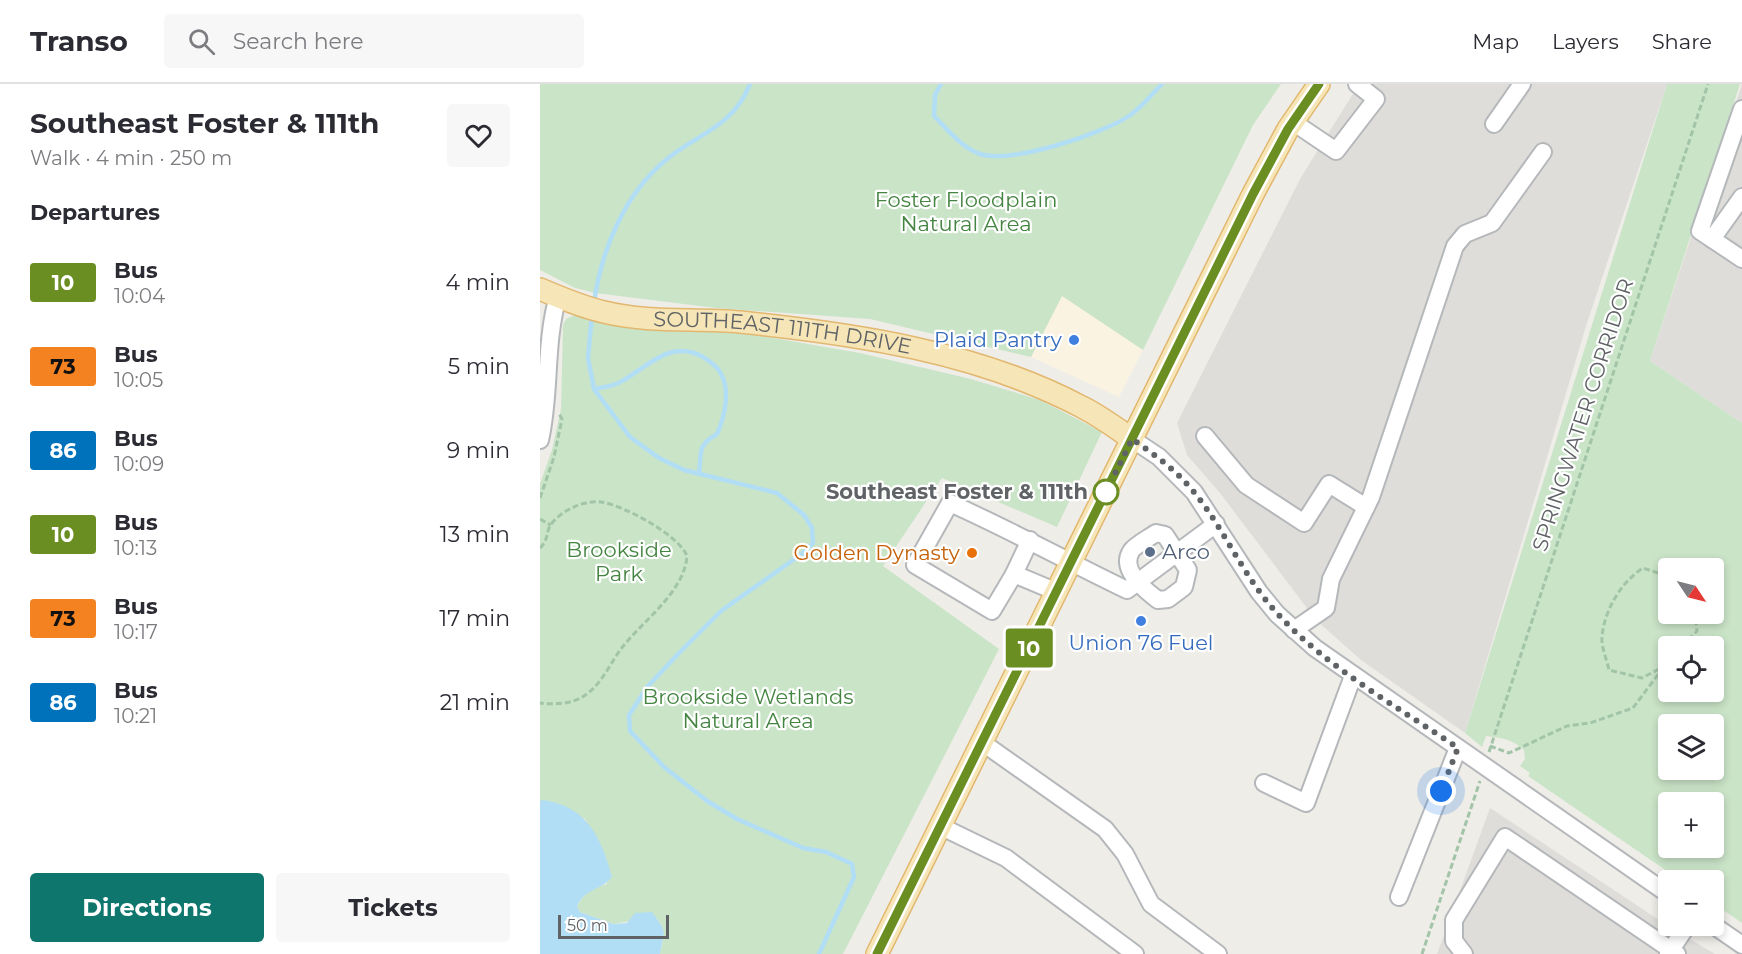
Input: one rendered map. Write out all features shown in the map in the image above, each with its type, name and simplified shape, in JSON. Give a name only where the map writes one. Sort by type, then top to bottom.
[{"type":"main road","points":[[877,954],[942,827],[1253,194],[1293,122],[1319,84]]},
{"type":"main road","name":"SOUTHEAST 111TH DRIVE","points":[[549,293],[610,313],[770,326],[867,340],[957,358],[985,366],[1050,391],[1085,409],[1132,439]]},
{"type":"street","points":[[1293,122],[1336,151],[1376,99],[1357,84]]},
{"type":"street","points":[[1494,124],[1515,87]]},
{"type":"street","points":[[1742,109],[1700,231],[1742,259]]},
{"type":"street","points":[[1294,630],[1326,608],[1331,579],[1366,507],[1455,246],[1465,234],[1492,223],[1543,153]]},
{"type":"street","points":[[1712,239],[1742,196]]},
{"type":"street","points":[[540,440],[544,416],[549,336],[549,293]]},
{"type":"street","points":[[1205,436],[1246,485],[1304,523],[1329,484],[1366,507]]},
{"type":"street","points":[[1132,439],[1176,472],[1194,492],[1259,592],[1294,630],[1353,676],[1658,887]]},
{"type":"street","points":[[1030,540],[1014,574],[992,611],[915,565],[950,503],[1030,540],[1127,590],[1216,524]]},
{"type":"street","points":[[1156,533],[1165,535],[1188,570],[1188,579],[1184,587],[1168,599],[1158,600],[1136,583],[1129,559],[1132,550],[1156,533]]},
{"type":"street","points":[[1014,574],[1057,592]]},
{"type":"street","points":[[1264,783],[1306,803],[1353,676]]},
{"type":"street","points":[[983,743],[1105,828],[1125,854],[1151,904],[1218,954]]},
{"type":"street","points":[[1399,897],[1458,748]]},
{"type":"street","points":[[942,827],[1006,858],[1135,954]]},
{"type":"street","points":[[1464,954],[1454,941],[1454,920],[1505,837],[1672,953],[1681,936]]},
{"type":"street","points":[[1724,933],[1742,945]]},
{"type":"path","name":"SPRINGWATER CORRIDOR","points":[[1488,755],[1708,84]]},
{"type":"path","points":[[540,548],[547,540],[551,525],[576,506],[604,503],[634,514],[674,540],[684,549],[686,560],[682,573],[665,600],[626,642],[591,692],[568,702],[540,703]]},
{"type":"path","points":[[540,519],[551,525]]},
{"type":"path","points":[[1658,573],[1643,568],[1630,577],[1616,597],[1601,639],[1609,669],[1642,678],[1658,670]]},
{"type":"path","points":[[1490,746],[1509,753],[1567,726],[1590,723],[1633,708],[1658,672]]},
{"type":"path","points":[[1422,954],[1481,778]]},
{"type":"shaded area","points":[[1359,84],[1667,84],[1586,326],[1465,733],[1361,660],[1316,620],[1220,493],[1187,455],[1177,423],[1300,179]]},
{"type":"shaded area","points":[[1742,84],[1742,423],[1650,361]]},
{"type":"shaded area","points":[[1062,295],[1143,350],[1119,397],[1031,357]]},
{"type":"shaded area","points":[[1490,808],[1658,919],[1658,936],[1685,936],[1715,954],[1437,954]]},
{"type":"green space","name":"Foster Floodplain Natural Area","points":[[540,84],[1281,84],[1253,125],[1143,350],[1062,296],[1031,357],[870,319],[716,308],[595,293],[575,288],[540,270]]},
{"type":"green space","points":[[1667,84],[1740,84],[1650,361],[1742,423],[1742,923],[1724,911],[1724,870],[1665,870],[1528,776],[1530,773],[1520,766],[1525,759],[1524,750],[1520,746],[1497,737],[1486,736],[1482,747],[1465,733]]},
{"type":"green space","name":"Brookside Wetlands Natural Area","points":[[581,312],[721,329],[860,353],[971,379],[1040,400],[1102,432],[1057,527],[942,478],[883,566],[999,649],[843,954],[660,954],[663,929],[654,917],[613,924],[580,912],[577,907],[589,892],[607,884],[606,857],[585,819],[540,801],[540,484],[552,450],[561,409],[563,325],[566,319]]},
{"type":"water","points":[[540,801],[558,803],[581,816],[597,837],[608,862],[612,877],[580,901],[577,907],[580,912],[613,924],[627,923],[635,913],[652,912],[664,933],[660,954],[540,954]]},
{"type":"waterway","points":[[594,302],[609,243],[617,224],[639,189],[667,159],[725,120],[743,99],[750,84]]},
{"type":"waterway","points":[[941,84],[935,95],[934,116],[967,147],[980,154],[994,156],[1034,151],[1099,131],[1129,116],[1162,84]]},
{"type":"waterway","points":[[592,314],[588,358],[594,389],[630,437],[659,458],[684,470],[777,493],[804,515],[812,528],[813,543],[803,553],[721,611],[648,686],[629,715],[630,731],[664,767],[707,801],[737,819],[803,848],[826,852],[852,864],[854,877],[819,954]]},
{"type":"waterway","points":[[594,389],[621,382],[652,361],[671,352],[692,352],[712,363],[723,379],[726,403],[717,434],[706,442],[701,451],[699,474]]},
{"type":"bus line","name":"10","points":[[877,954],[911,890],[1253,194],[1288,129],[1319,84]]},
{"type":"place","name":"Plaid Pantry","points":[[1074,340]]},
{"type":"place","name":"Southeast Foster & 111th","points":[[1106,492]]},
{"type":"place","name":"Arco","points":[[1150,552]]},
{"type":"place","name":"Golden Dynasty","points":[[972,553]]},
{"type":"place","name":"Union 76 Fuel","points":[[1141,621]]},
{"type":"route","points":[[1106,492],[1132,439],[1159,457],[1176,472],[1194,492],[1259,592],[1277,614],[1314,648],[1458,748],[1441,791]]},
{"type":"park label","name":"Brookside Park","points":[[619,562]]}]
